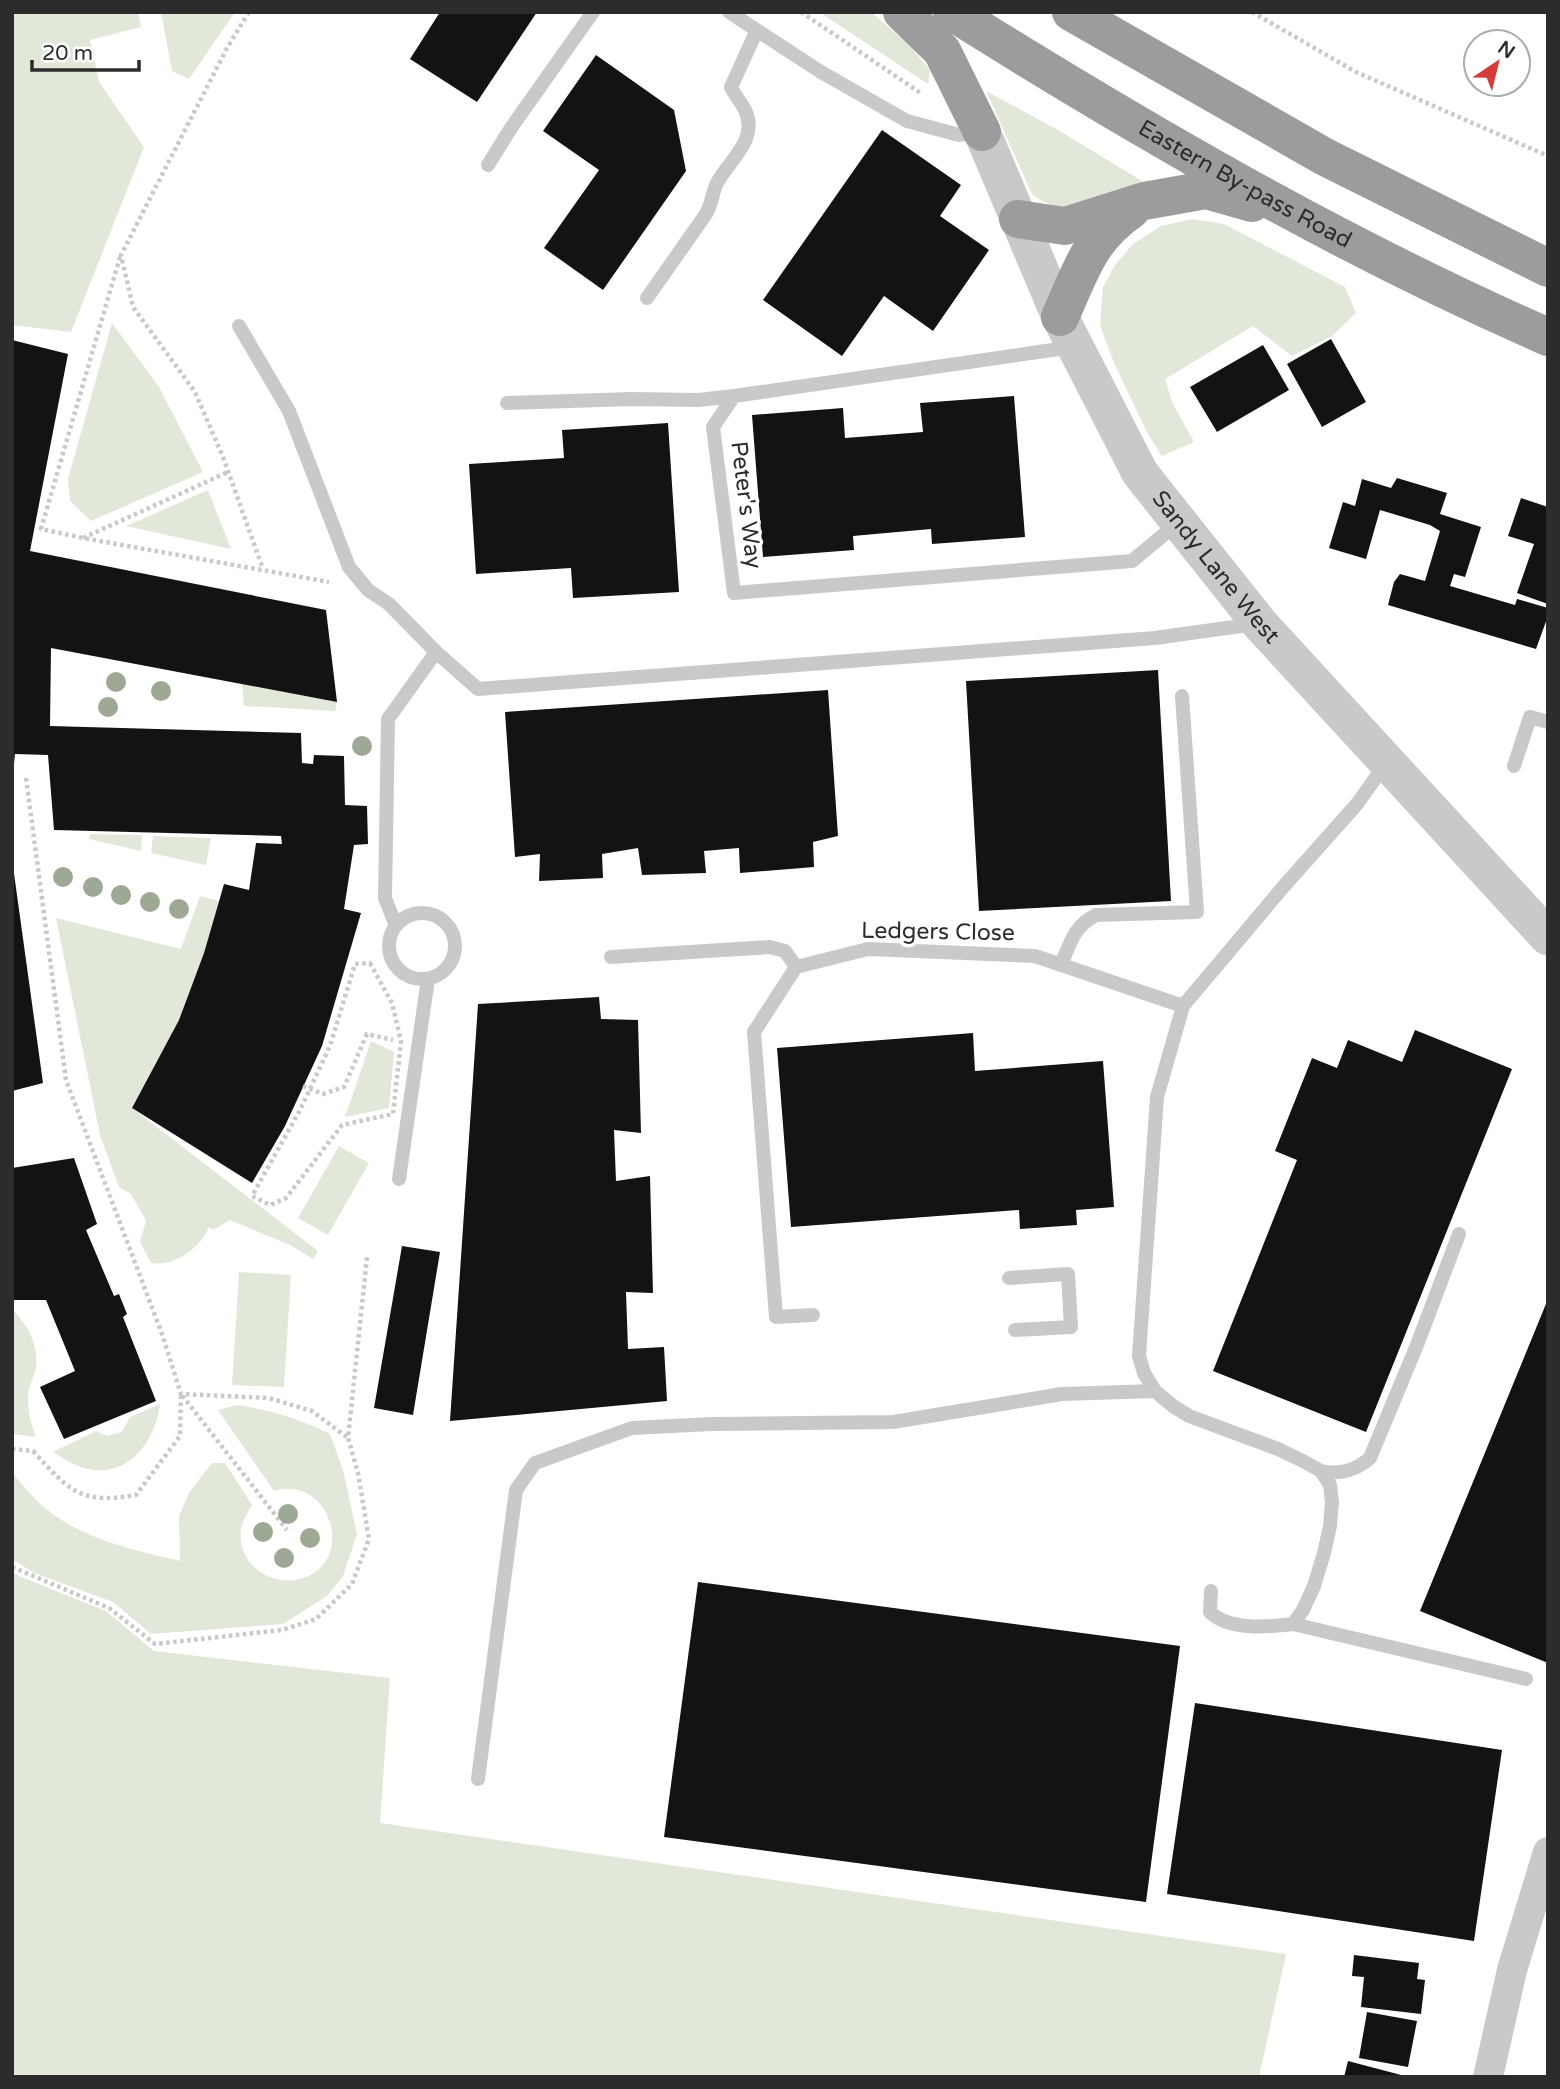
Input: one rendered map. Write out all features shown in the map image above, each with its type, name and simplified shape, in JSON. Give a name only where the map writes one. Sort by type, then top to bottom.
[{"type":"highway","points":[[902,12],[942,51],[982,132]]},
{"type":"highway","name":"Eastern By-pass Road","points":[[952,12],[1072,87],[1294,215],[1548,337]]},
{"type":"highway","points":[[1071,12],[1325,157],[1548,268]]},
{"type":"highway","points":[[1018,219],[1065,226],[1144,201],[1206,190],[1294,215]]},
{"type":"highway","points":[[1067,332],[1091,247],[1115,221],[1144,201]]},
{"type":"street","name":"Sandy Lane West","points":[[982,132],[1067,332],[1140,473],[1260,624],[1548,937]]},
{"type":"street","points":[[1488,2077],[1512,1970],[1548,1852]]},
{"type":"lane","points":[[488,165],[593,12]]},
{"type":"lane","points":[[729,12],[821,72],[907,121],[959,135],[982,132]]},
{"type":"lane","points":[[647,298],[706,214],[712,204],[717,184],[746,141],[749,129],[745,110],[732,87],[757,30]]},
{"type":"lane","points":[[239,326],[289,411],[349,567],[368,590],[389,604],[436,652],[478,688],[1155,638],[1260,624]]},
{"type":"lane","points":[[507,403],[698,400],[734,396],[1067,332]]},
{"type":"lane","name":"Peter's Way","points":[[734,396],[713,427],[734,593],[1132,561],[1179,522]]},
{"type":"lane","points":[[396,926],[385,898],[388,719],[436,652]]},
{"type":"lane","points":[[1061,965],[1076,929],[1097,915],[1197,912],[1182,696]]},
{"type":"lane","points":[[1514,766],[1530,717],[1548,722]]},
{"type":"lane","points":[[1388,761],[1357,804],[1183,1006],[1157,1097],[1139,1356],[1144,1373],[1156,1391],[1189,1416],[1278,1449],[1321,1471],[1335,1474],[1360,1466],[1370,1458],[1459,1234]]},
{"type":"lane","points":[[427,913],[438,917],[447,924],[453,934],[455,945],[448,967],[428,979],[409,977],[394,964],[389,944],[396,926],[404,918],[415,914],[427,913]]},
{"type":"lane","points":[[611,957],[770,947],[785,951],[796,967],[754,1032],[776,1317],[813,1315]]},
{"type":"lane","name":"Ledgers Close","points":[[796,967],[868,949],[1035,956],[1183,1006]]},
{"type":"lane","points":[[399,1179],[428,979]]},
{"type":"lane","points":[[1009,1278],[1068,1274],[1071,1327],[1015,1330]]},
{"type":"lane","points":[[478,1779],[516,1490],[535,1463],[632,1428],[712,1423],[893,1422],[1062,1394],[1156,1391]]},
{"type":"lane","points":[[1293,1623],[1303,1610],[1314,1586],[1331,1526],[1330,1485],[1321,1471]]},
{"type":"lane","points":[[1211,1591],[1210,1612],[1218,1620],[1272,1627],[1293,1623],[1526,1679]]},
{"type":"path","points":[[250,12],[227,48],[121,255],[41,529],[368,590]]},
{"type":"path","points":[[801,12],[913,89]]},
{"type":"path","points":[[1252,12],[1356,72],[1548,156]]},
{"type":"path","points":[[121,255],[133,307],[195,392],[228,472],[262,569]]},
{"type":"path","points":[[83,538],[228,472]]},
{"type":"path","points":[[12,1449],[33,1451],[60,1481],[81,1495],[113,1499],[136,1495],[180,1436],[181,1394],[162,1334],[65,1080],[26,778]]},
{"type":"path","points":[[370,963],[392,1003],[401,1041],[393,1114],[342,1125],[286,1198],[270,1205],[252,1196],[330,1046],[355,964],[370,963]]},
{"type":"path","points":[[344,970],[352,973]]},
{"type":"path","points":[[303,1086],[323,1094],[344,1087],[367,1034],[401,1041]]},
{"type":"path","points":[[12,1567],[109,1608],[155,1644],[282,1630],[316,1619],[352,1584],[369,1539],[358,1473],[348,1438],[367,1257]]},
{"type":"path","points":[[181,1394],[269,1398],[312,1411],[348,1438]]},
{"type":"path","points":[[181,1394],[287,1530]]},
{"type":"shaded area","points":[[12,12],[138,12],[141,27],[90,40],[99,82],[144,147],[71,332],[12,325]]},
{"type":"shaded area","points":[[161,12],[235,12],[189,79],[172,71]]},
{"type":"shaded area","points":[[819,12],[871,12],[908,44],[930,70],[928,84]]},
{"type":"shaded area","points":[[986,91],[1058,130],[1142,181],[1087,204],[1073,207],[1045,202],[1032,194]]},
{"type":"shaded area","points":[[1192,219],[1224,224],[1345,287],[1356,313],[1332,336],[1292,356],[1253,326],[1165,379],[1172,402],[1194,442],[1162,456],[1148,434],[1114,363],[1100,325],[1103,287],[1115,265],[1133,244],[1161,226]]},
{"type":"shaded area","points":[[112,323],[159,387],[203,472],[91,521],[70,501],[68,479]]},
{"type":"shaded area","points":[[208,490],[231,549],[126,526]]},
{"type":"shaded area","points":[[242,684],[337,702],[335,711],[244,706]]},
{"type":"shaded area","points":[[90,834],[142,835],[141,851],[89,839]]},
{"type":"shaded area","points":[[153,836],[211,838],[206,865],[151,853]]},
{"type":"shaded area","points":[[200,896],[219,901],[204,953],[179,1020],[132,1108],[318,1251],[313,1259],[290,1245],[230,1220],[213,1230],[209,1227],[199,1242],[185,1255],[168,1262],[151,1263],[140,1242],[146,1221],[131,1194],[119,1187],[100,1135],[56,918],[181,949]]},
{"type":"shaded area","points":[[371,1041],[394,1052],[389,1108],[345,1117]]},
{"type":"shaded area","points":[[339,1146],[369,1163],[328,1235],[298,1218]]},
{"type":"shaded area","points":[[239,1272],[291,1275],[284,1387],[232,1385]]},
{"type":"shaded area","points":[[12,1309],[27,1329],[36,1351],[36,1368],[28,1400],[36,1437],[12,1434]]},
{"type":"shaded area","points":[[160,1404],[153,1431],[146,1443],[128,1462],[116,1468],[88,1469],[53,1452],[96,1431],[107,1436],[122,1432],[130,1417]]},
{"type":"shaded area","points":[[237,1405],[285,1416],[330,1434],[343,1470],[357,1534],[343,1576],[327,1596],[283,1624],[151,1634],[113,1602],[34,1573],[12,1559],[12,1472],[37,1501],[69,1524],[104,1540],[180,1561],[179,1516],[189,1493],[212,1463],[225,1463],[252,1505],[241,1529],[241,1541],[249,1561],[266,1575],[288,1581],[300,1579],[318,1570],[328,1557],[332,1540],[330,1523],[323,1507],[311,1495],[294,1489],[274,1491],[218,1410]]},
{"type":"shaded area","points":[[12,1571],[106,1611],[154,1651],[390,1678],[380,1823],[1286,1954],[1259,2077],[12,2077]]},
{"type":"building","points":[[440,12],[537,12],[477,102],[410,59]]},
{"type":"building","points":[[596,55],[674,110],[686,171],[603,290],[544,248],[599,170],[543,131]]},
{"type":"building","points":[[882,130],[961,185],[940,216],[989,250],[933,331],[884,296],[842,356],[763,300]]},
{"type":"building","points":[[1331,339],[1366,402],[1322,427],[1287,364]]},
{"type":"building","points":[[12,340],[68,354],[30,551],[326,610],[337,702],[51,648],[50,726],[301,733],[302,763],[313,764],[314,755],[344,756],[345,805],[367,806],[368,844],[354,845],[344,909],[361,913],[322,1046],[285,1126],[252,1183],[132,1108],[179,1020],[204,953],[224,884],[249,890],[256,843],[282,844],[281,836],[54,830],[48,755],[15,754],[12,764]]},
{"type":"building","points":[[1263,345],[1289,390],[1217,432],[1190,387]]},
{"type":"building","points":[[1014,396],[1025,537],[932,544],[931,529],[853,536],[854,550],[763,557],[752,415],[843,408],[845,438],[923,432],[920,403]]},
{"type":"building","points":[[668,423],[679,592],[573,598],[571,568],[476,574],[469,464],[564,458],[562,430]]},
{"type":"building","points":[[1397,478],[1447,493],[1440,514],[1481,527],[1465,577],[1454,574],[1450,586],[1515,605],[1517,599],[1548,608],[1548,616],[1536,649],[1388,605],[1394,582],[1400,574],[1425,581],[1440,531],[1430,525],[1380,510],[1366,559],[1329,548],[1343,502],[1355,506],[1362,479],[1391,488]]},
{"type":"building","points":[[1521,498],[1548,507],[1548,604],[1517,593],[1534,544],[1508,536]]},
{"type":"building","points":[[1158,670],[1171,901],[979,911],[966,681]]},
{"type":"building","points":[[828,690],[838,836],[813,842],[814,867],[740,873],[739,848],[704,851],[706,873],[642,875],[638,848],[602,854],[603,878],[539,881],[540,854],[515,857],[505,712]]},
{"type":"building","points":[[12,859],[43,1083],[12,1091]]},
{"type":"building","points":[[599,997],[601,1019],[638,1020],[641,1133],[614,1130],[616,1181],[650,1176],[653,1293],[626,1292],[628,1349],[664,1347],[667,1401],[450,1421],[478,1004]]},
{"type":"building","points":[[1415,1030],[1512,1069],[1366,1432],[1213,1371],[1297,1160],[1275,1151],[1312,1058],[1337,1068],[1348,1040],[1402,1062]]},
{"type":"building","points":[[973,1033],[975,1071],[1103,1061],[1114,1207],[1076,1210],[1077,1225],[1020,1229],[1019,1210],[791,1227],[777,1048]]},
{"type":"building","points":[[74,1158],[97,1224],[86,1230],[114,1296],[119,1294],[127,1314],[123,1317],[156,1401],[64,1439],[40,1387],[75,1371],[46,1300],[12,1300],[12,1168]]},
{"type":"building","points":[[402,1246],[440,1252],[413,1415],[374,1408]]},
{"type":"building","points":[[1548,1299],[1548,1663],[1420,1611]]},
{"type":"building","points":[[698,1582],[1180,1646],[1146,1902],[664,1837]]},
{"type":"building","points":[[1195,1703],[1502,1750],[1474,1941],[1167,1894]]},
{"type":"building","points":[[1354,1955],[1419,1963],[1417,1979],[1425,1980],[1421,2014],[1361,2007],[1364,1977],[1352,1976]]},
{"type":"building","points":[[1367,2012],[1417,2021],[1408,2067],[1359,2058]]},
{"type":"building","points":[[1348,2061],[1405,2076],[1405,2077],[1344,2077]]}]
